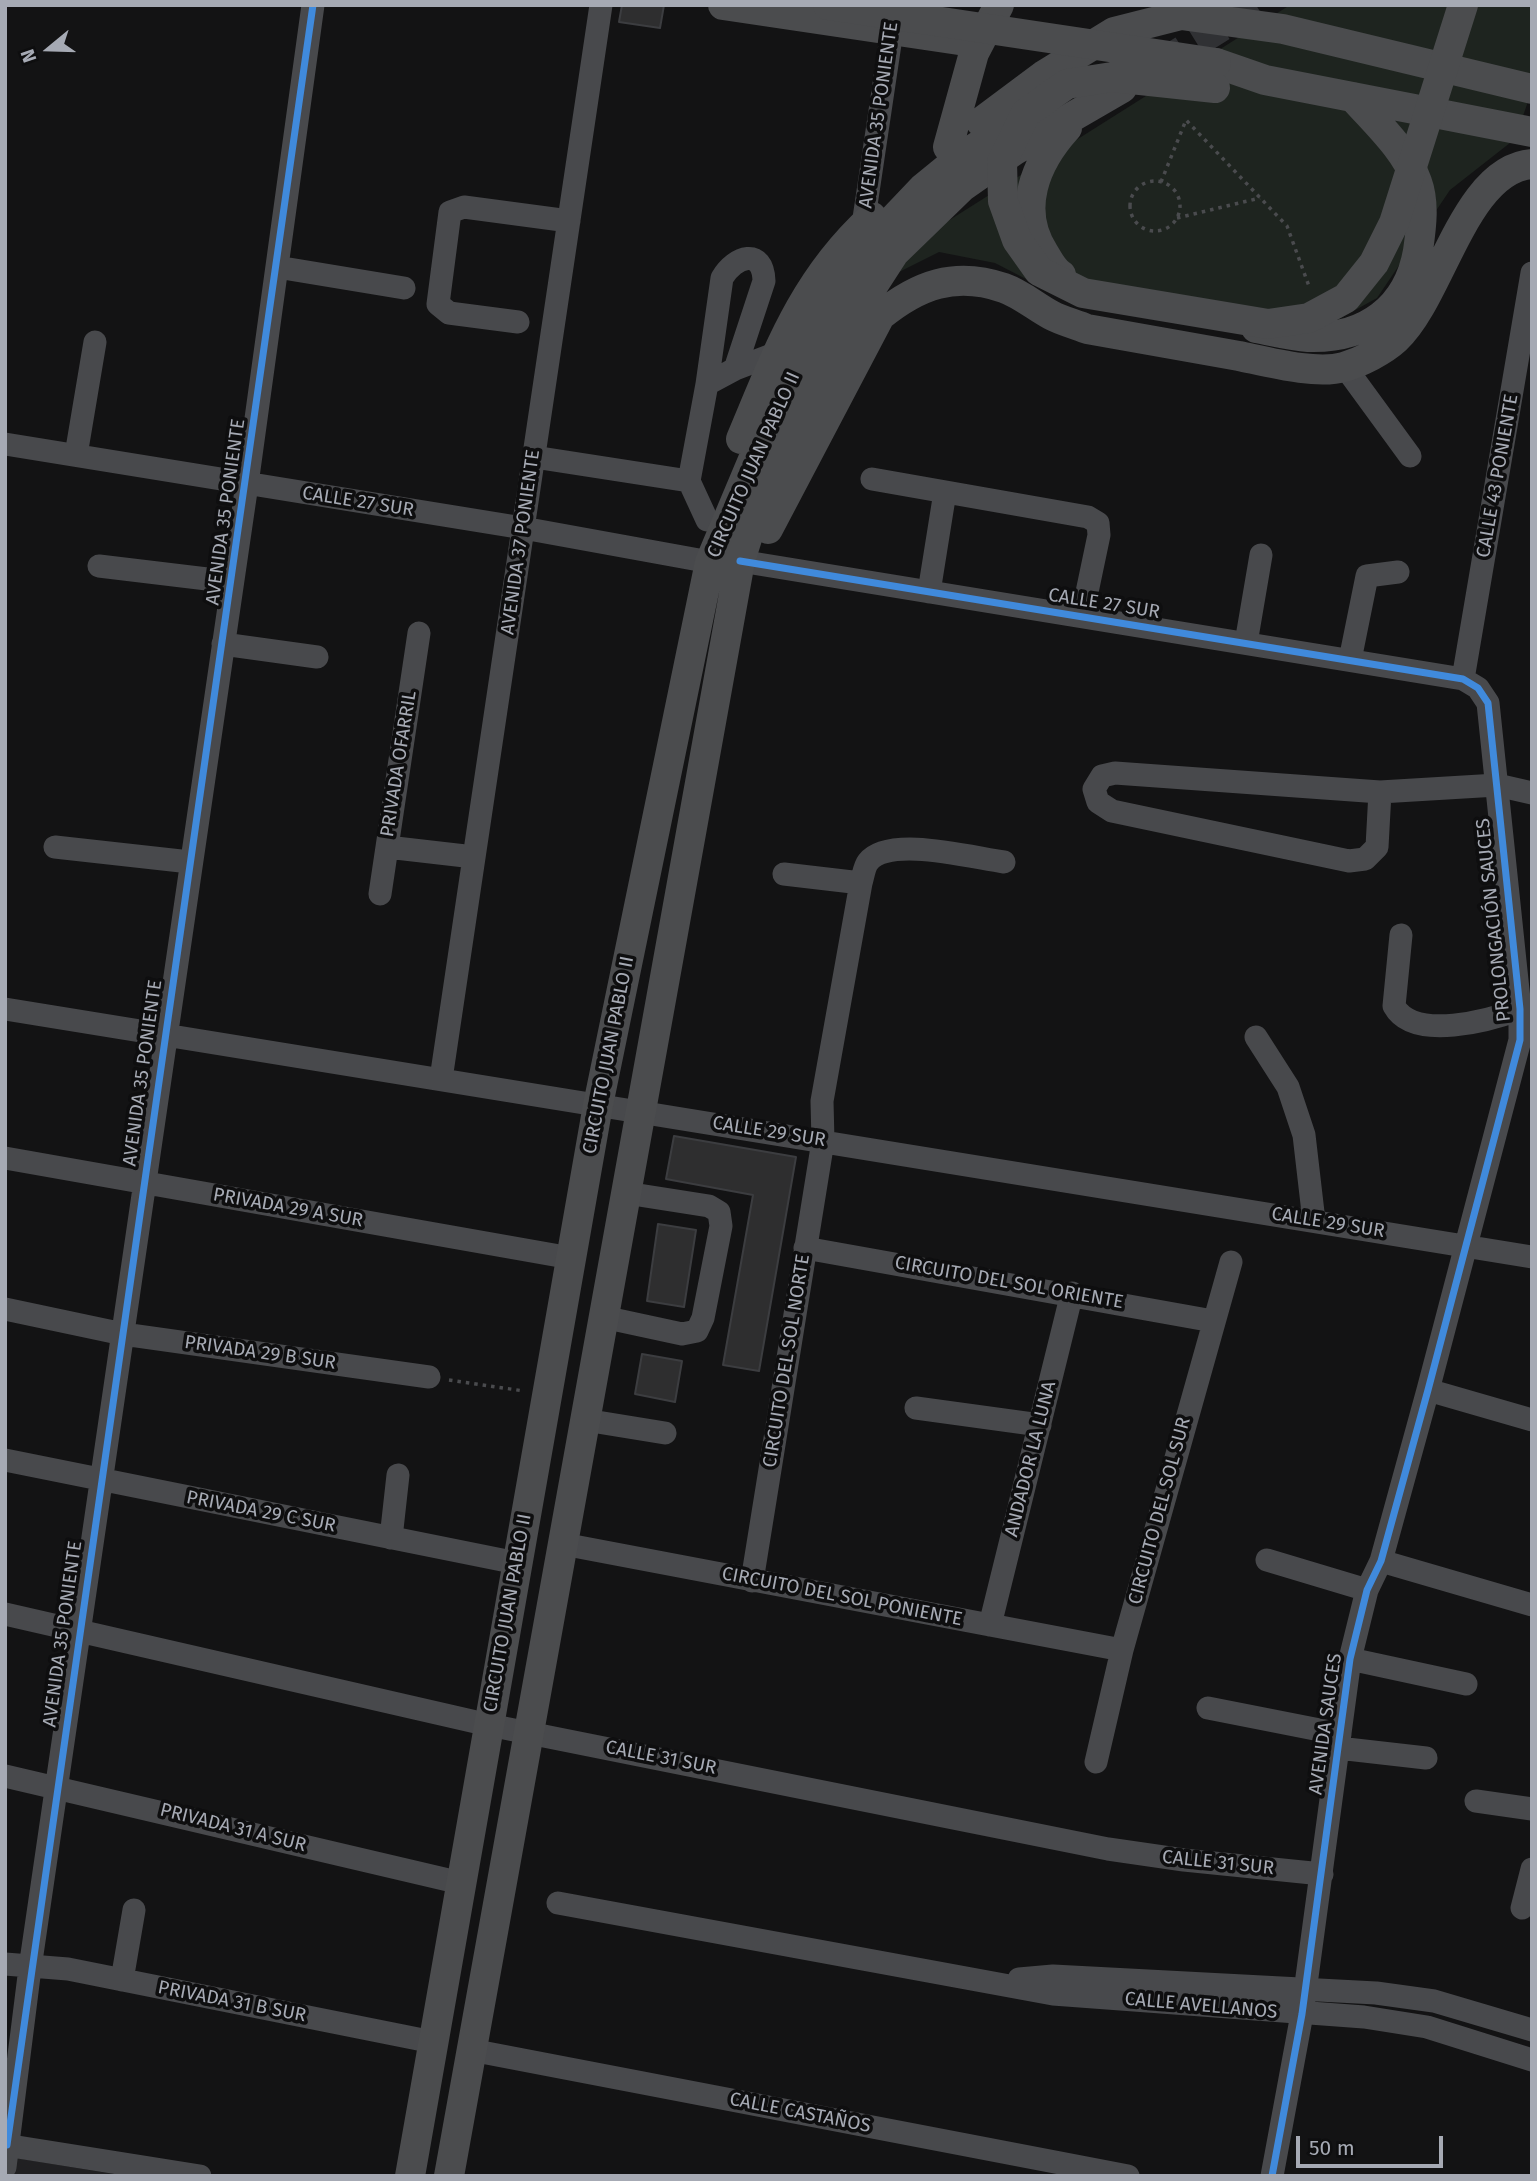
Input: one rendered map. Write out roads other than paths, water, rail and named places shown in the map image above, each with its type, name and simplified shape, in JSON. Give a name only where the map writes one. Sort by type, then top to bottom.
[{"type":"main road","points":[[723,5],[889,12],[989,24],[948,147]]},
{"type":"main road","points":[[828,5],[1216,75],[1265,80],[1532,132]]},
{"type":"main road","points":[[1237,5],[1283,29]]},
{"type":"main road","points":[[1216,75],[1112,77],[1067,84],[1026,113],[1002,162],[1003,201],[1017,240],[1039,271],[1083,293],[1268,324],[1308,318],[1346,298],[1374,264],[1394,223],[1464,5]]},
{"type":"main road","points":[[710,562],[706,540],[707,520],[792,319],[832,256],[948,147],[1044,75],[1114,32],[1181,15],[1283,29],[1532,89]]},
{"type":"main road","name":"CIRCUITO JUAN PABLO II","points":[[410,2176],[598,1105],[710,562],[760,443],[818,323],[866,249],[923,188],[961,157],[1088,73]]},
{"type":"main road","name":"CIRCUITO JUAN PABLO II","points":[[449,2176],[740,561],[753,519],[834,347],[894,253],[962,187],[1015,150],[1122,88]]},
{"type":"main road","points":[[1077,116],[1048,149],[1035,174],[1028,209],[1037,242],[1056,272],[1103,299],[1305,337],[1326,337],[1378,320],[1399,301],[1416,261],[1423,221],[1417,182],[1394,143],[1353,97]]},
{"type":"main road","points":[[740,561],[767,531],[880,316],[907,294],[934,284],[964,280],[1005,289],[1054,317],[1087,328],[1293,366],[1345,366],[1396,339],[1420,308],[1472,206],[1494,183],[1523,164],[1532,164]]},
{"type":"street","name":"AVENIDA 35 PONIENTE","points":[[9,2159],[30,1968],[59,1786],[164,1035],[247,484],[313,5]]},
{"type":"street","name":"AVENIDA 37 PONIENTE","points":[[441,1079],[601,5]]},
{"type":"street","name":"AVENIDA 35 PONIENTE","points":[[863,225],[889,12]]},
{"type":"street","points":[[518,322],[449,313],[438,304],[450,212],[464,206],[569,221]]},
{"type":"street","points":[[707,520],[689,481],[707,384],[722,278],[729,265],[743,258],[755,260],[763,269],[764,281],[735,369]]},
{"type":"street","points":[[277,267],[404,288]]},
{"type":"street","name":"CALLE 43 PONIENTE","points":[[1463,679],[1527,346],[1532,273]]},
{"type":"street","points":[[76,455],[95,342]]},
{"type":"street","points":[[707,384],[735,369],[778,354]]},
{"type":"street","points":[[1345,366],[1410,456]]},
{"type":"street","name":"CALLE 27 SUR","points":[[5,444],[523,528],[710,562]]},
{"type":"street","points":[[534,457],[689,481]]},
{"type":"street","points":[[872,479],[1088,517],[1098,523],[1099,535],[1082,616]]},
{"type":"street","points":[[929,592],[945,492]]},
{"type":"street","points":[[1246,643],[1261,555]]},
{"type":"street","name":"CALLE 27 SUR","points":[[740,561],[1463,679]]},
{"type":"street","points":[[99,566],[232,582]]},
{"type":"street","points":[[1350,660],[1367,576],[1398,572]]},
{"type":"street","name":"PRIVADA OFARRIL","points":[[380,894],[419,633]]},
{"type":"street","points":[[223,644],[317,657]]},
{"type":"street","name":"PROLONGACIÓN SAUCES","points":[[1463,679],[1478,688],[1488,704],[1520,1009],[1526,1041],[1466,1246]]},
{"type":"street","points":[[1380,792],[1377,847],[1365,859],[1349,861],[1112,811],[1098,802],[1094,789],[1102,776],[1115,773],[1380,792],[1497,785],[1527,792]]},
{"type":"street","points":[[55,847],[190,862]]},
{"type":"street","points":[[387,847],[474,857]]},
{"type":"street","points":[[784,874],[861,883],[867,863],[880,853],[899,847],[1004,862]]},
{"type":"street","name":"CIRCUITO DEL SOL NORTE","points":[[752,1581],[822,1141],[822,1101],[861,883]]},
{"type":"street","points":[[1401,935],[1394,1006],[1405,1018],[1437,1025],[1462,1026],[1520,1009]]},
{"type":"street","name":"CALLE 29 SUR","points":[[5,1009],[1532,1257]]},
{"type":"street","points":[[1256,1037],[1288,1087],[1304,1135],[1314,1221]]},
{"type":"street","name":"PRIVADA 29 A SUR","points":[[5,1158],[571,1258]]},
{"type":"street","points":[[603,1317],[682,1334],[697,1331],[703,1318],[721,1226],[719,1212],[709,1206],[626,1193]]},
{"type":"street","name":"AVENIDA SAUCES","points":[[1272,2176],[1302,2014],[1350,1659],[1367,1590],[1381,1561],[1466,1246]]},
{"type":"street","name":"CIRCUITO DEL SOL ORIENTE","points":[[805,1248],[1072,1293],[1213,1321]]},
{"type":"street","name":"CIRCUITO DEL SOL SUR","points":[[1096,1762],[1122,1650],[1231,1262]]},
{"type":"street","name":"ANDADOR LA LUNA","points":[[990,1625],[1072,1293]]},
{"type":"street","name":"PRIVADA 29 B SUR","points":[[5,1309],[123,1334],[429,1377]]},
{"type":"street","points":[[1428,1390],[1532,1420]]},
{"type":"street","points":[[916,1408],[1040,1425]]},
{"type":"street","points":[[585,1420],[665,1433]]},
{"type":"street","name":"PRIVADA 29 C SUR","points":[[5,1460],[517,1563]]},
{"type":"street","points":[[391,1538],[398,1475]]},
{"type":"street","name":"CIRCUITO DEL SOL PONIENTE","points":[[562,1545],[1122,1650]]},
{"type":"street","points":[[1267,1560],[1367,1590]]},
{"type":"street","points":[[1381,1561],[1532,1605]]},
{"type":"street","name":"CALLE 31 SUR","points":[[5,1614],[489,1725],[1108,1849],[1184,1860],[1322,1874]]},
{"type":"street","points":[[1350,1659],[1466,1684]]},
{"type":"street","points":[[1208,1708],[1339,1741],[1426,1758]]},
{"type":"street","name":"PRIVADA 31 A SUR","points":[[5,1776],[59,1786],[461,1883]]},
{"type":"street","points":[[1476,1801],[1532,1809]]},
{"type":"street","points":[[1522,1909],[1532,1869]]},
{"type":"street","name":"CALLE AVELLANOS","points":[[558,1903],[1053,1994],[1364,2017],[1427,2027],[1532,2060]]},
{"type":"street","points":[[122,1980],[134,1910]]},
{"type":"street","name":"PRIVADA 31 B SUR","points":[[5,1964],[68,1969],[433,2042]]},
{"type":"street","name":"CALLE AVELLANOS","points":[[991,1981],[1053,1976],[1305,1988],[1434,2001],[1532,2030]]},
{"type":"street","name":"CALLE CASTAÑOS","points":[[471,2050],[1128,2176]]},
{"type":"street","points":[[9,2159],[200,2176]]},
{"type":"tunnel","points":[[1158,66],[1256,5]]}]
